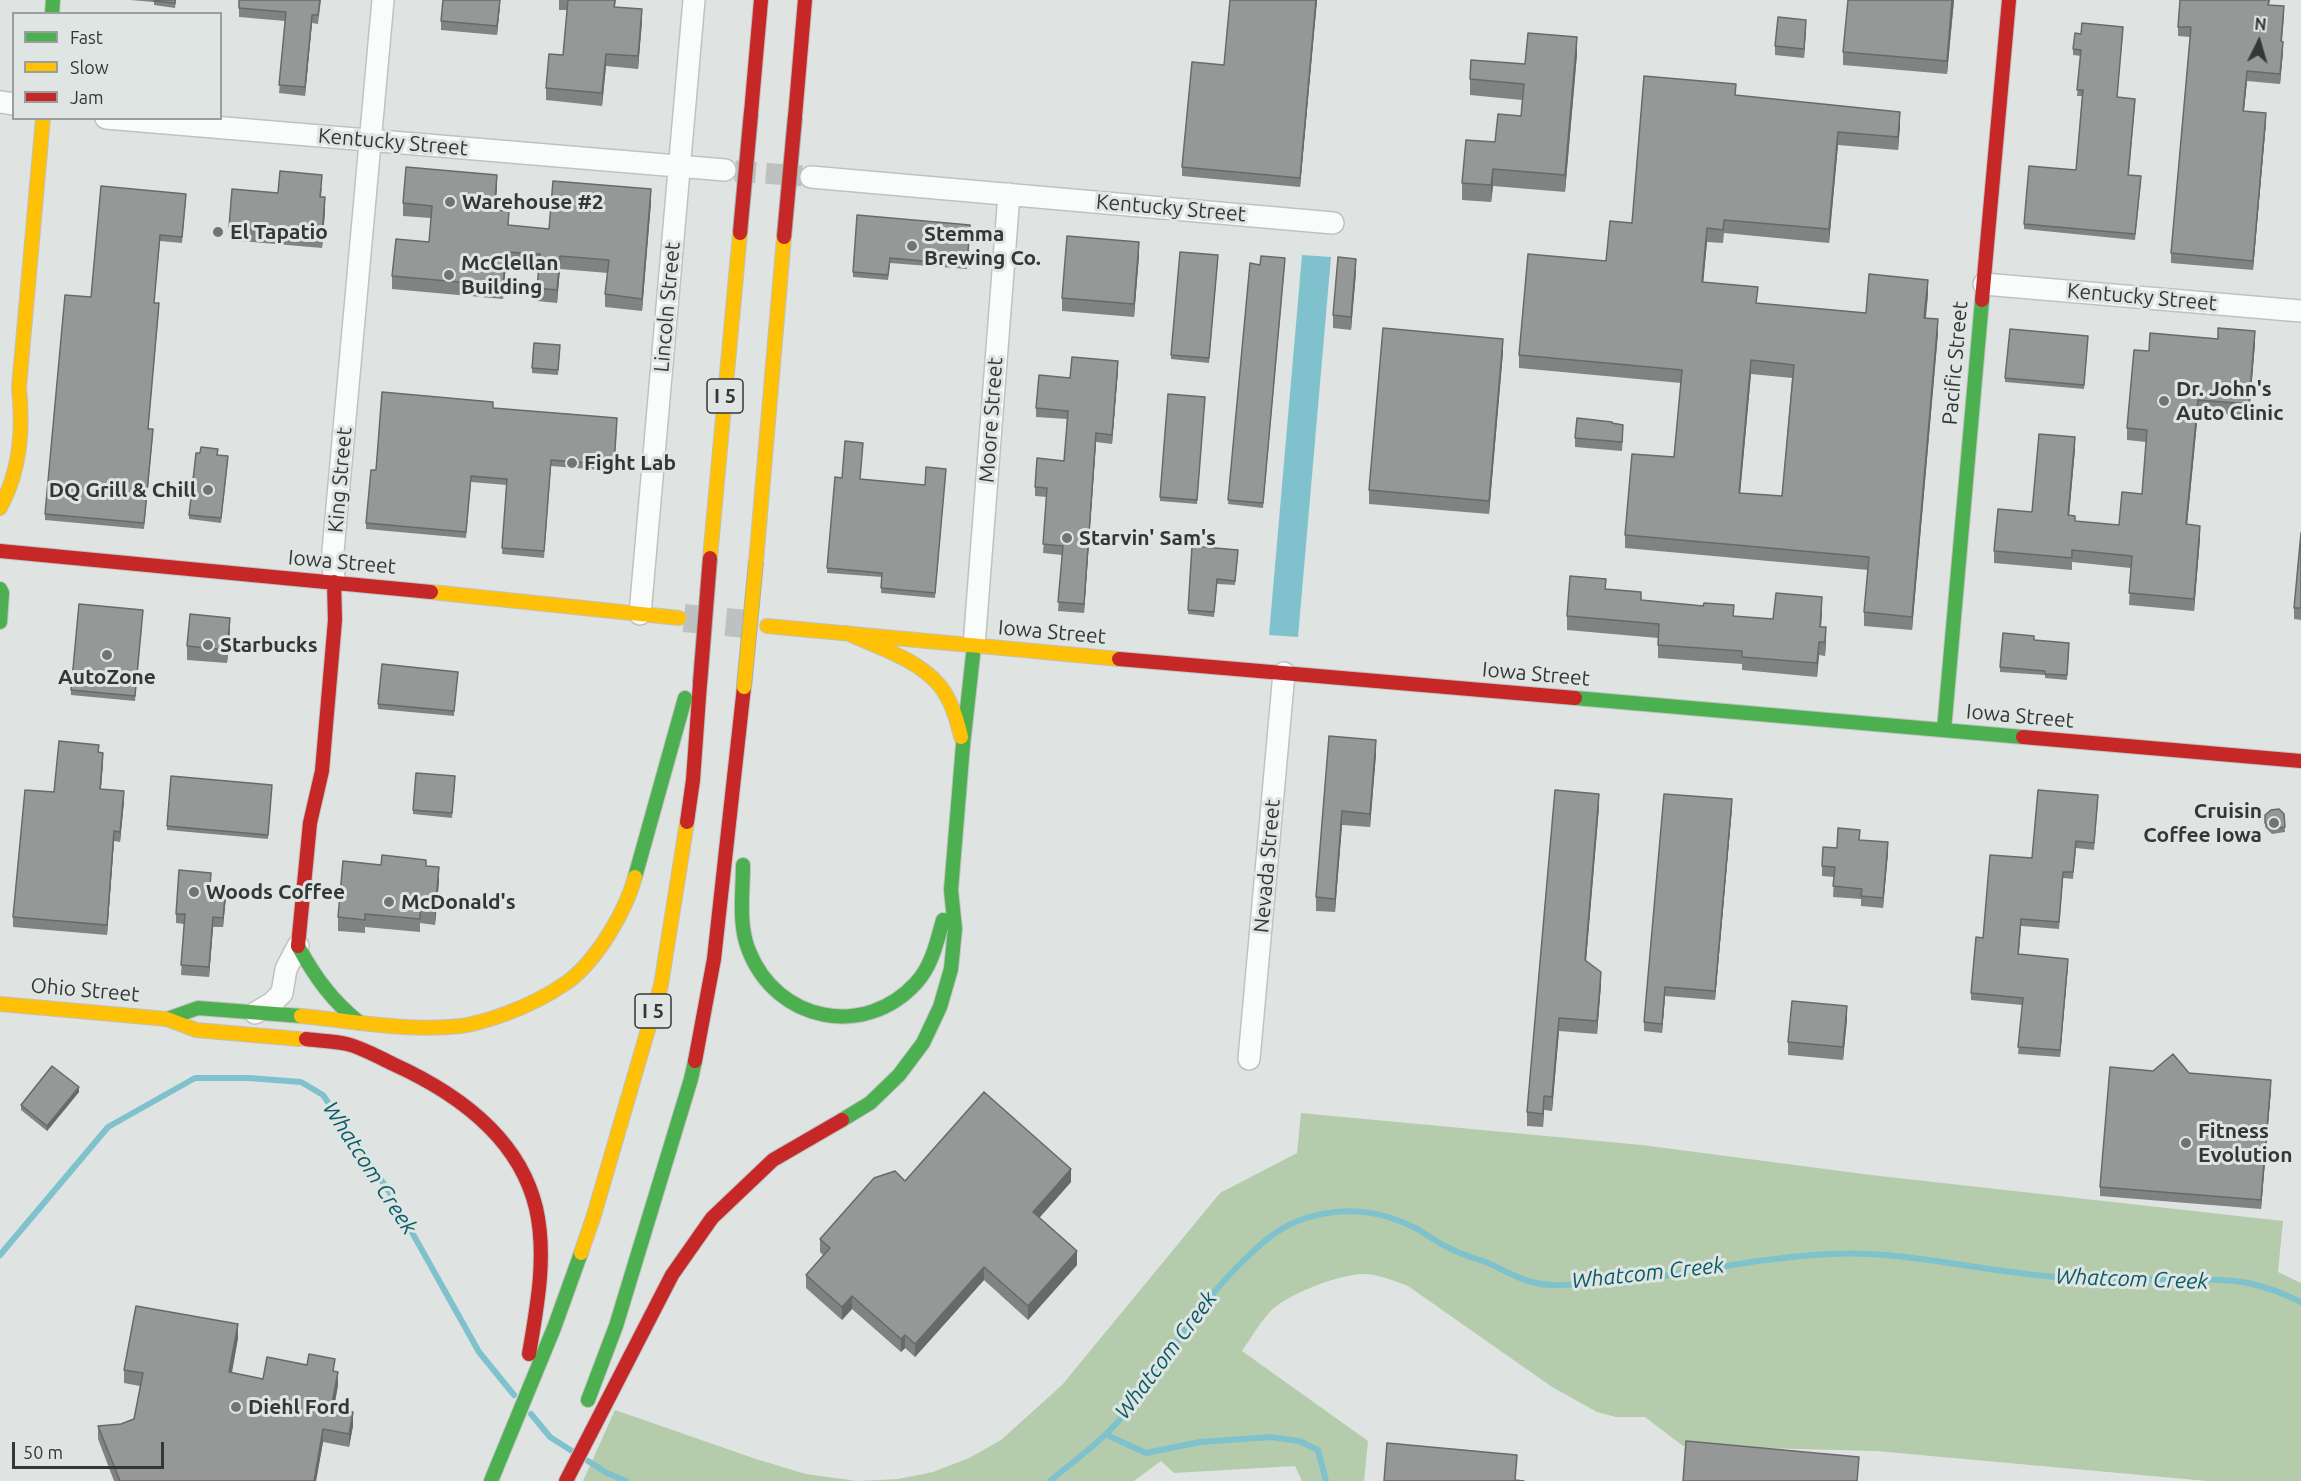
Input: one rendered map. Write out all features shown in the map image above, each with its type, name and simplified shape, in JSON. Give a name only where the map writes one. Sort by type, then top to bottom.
[{"type":"main road","name":"I 5","points":[[491,1481],[554,1328],[594,1215],[660,985],[678,888],[690,801],[695,683],[703,636],[761,0]]},
{"type":"main road","name":"I 5","points":[[558,1481],[616,1326],[691,1079],[714,958],[741,720],[805,0]]},
{"type":"main road","name":"Pacific Street","points":[[1944,730],[2009,0]]},
{"type":"main road","points":[[0,508],[7,497],[18,466],[23,424],[19,387],[43,120]]},
{"type":"main road","points":[[6,405],[19,387]]},
{"type":"main road","name":"Iowa Street","points":[[0,551],[334,582],[679,618]]},
{"type":"main road","name":"King Street","points":[[298,946],[310,823],[322,771],[335,620],[334,582]]},
{"type":"main road","points":[[0,589],[2,593],[0,622]]},
{"type":"main road","name":"Iowa Street","points":[[767,626],[2301,761]]},
{"type":"main road","points":[[848,633],[915,666],[939,686],[956,717],[963,745]]},
{"type":"main road","points":[[566,1481],[672,1275],[712,1218],[773,1160],[870,1103],[899,1076],[923,1043],[940,1008],[951,969],[955,929],[951,890],[974,646]]},
{"type":"main road","name":"Ohio Street","points":[[167,1018],[198,1008],[420,1028],[462,1026],[488,1020],[530,1005],[568,982],[593,957],[617,919],[634,881],[695,683]]},
{"type":"main road","points":[[741,720],[742,826]]},
{"type":"main road","points":[[742,850],[743,921],[748,950],[761,977],[782,998],[808,1012],[837,1018],[867,1015],[894,1002],[917,983],[932,957],[951,890]]},
{"type":"main road","points":[[298,946],[320,986],[337,1006],[360,1023]]},
{"type":"main road","name":"Ohio Street","points":[[0,1004],[167,1018],[196,1030],[298,1038],[348,1045],[411,1071],[460,1100],[491,1127],[514,1155],[536,1207],[541,1257],[535,1316],[519,1411]]},
{"type":"street","name":"King Street","points":[[334,582],[334,541],[383,0]]},
{"type":"street","name":"Lincoln Street","points":[[640,614],[694,0]]},
{"type":"street","name":"Kentucky Street","points":[[130,120],[725,170]]},
{"type":"street","name":"Kentucky Street","points":[[811,177],[1333,223]]},
{"type":"street","name":"Moore Street","points":[[974,646],[1009,194]]},
{"type":"street","name":"Kentucky Street","points":[[1984,284],[2301,311]]},
{"type":"street","name":"Nevada Street","points":[[1249,1059],[1284,673]]},
{"type":"street","name":"King Street","points":[[255,1013],[272,1003],[282,993],[286,969],[298,946]]},
{"type":"green space","points":[[1301,1113],[1642,1145],[1871,1175],[2283,1221],[2278,1272],[2301,1283],[2301,1481],[2207,1481],[1876,1451],[1683,1446],[1645,1417],[1616,1417],[1597,1412],[1552,1387],[1408,1286],[1381,1276],[1363,1274],[1313,1287],[1276,1306],[1258,1326],[1242,1351],[1368,1441],[1364,1481],[1302,1481],[1295,1466],[1174,1473],[1161,1461],[1134,1481],[857,1481],[898,1479],[933,1472],[969,1458],[1001,1440],[1062,1385],[1220,1193],[1297,1153]]},
{"type":"green space","points":[[615,1410],[806,1474],[857,1481],[583,1481]]},
{"type":"water","points":[[1302,255],[1331,257],[1298,637],[1269,635]]},
{"type":"building","points":[[175,0],[175,3],[154,1]]},
{"type":"building","points":[[239,0],[320,0],[318,15],[312,15],[305,87],[279,85],[286,12],[239,8]]},
{"type":"building","points":[[443,0],[500,0],[497,26],[441,21]]},
{"type":"building","points":[[568,0],[615,0],[614,7],[642,9],[638,56],[606,54],[602,93],[546,88],[549,54],[563,55]]},
{"type":"building","points":[[1230,0],[1316,0],[1300,178],[1182,167],[1192,62],[1224,65]]},
{"type":"building","points":[[1848,0],[1952,0],[1947,61],[1843,52]]},
{"type":"building","points":[[2180,0],[2269,0],[2268,5],[2284,6],[2280,74],[2247,71],[2243,111],[2266,113],[2253,261],[2171,253],[2191,27],[2178,27]]},
{"type":"building","points":[[1778,17],[1806,20],[1804,49],[1775,46]]},
{"type":"building","points":[[2082,23],[2123,27],[2117,97],[2135,99],[2128,175],[2141,176],[2135,234],[2024,224],[2029,166],[2076,170],[2083,90],[2077,90],[2081,50],[2073,49],[2075,33],[2081,34]]},
{"type":"building","points":[[1528,33],[1577,37],[1565,175],[1493,169],[1491,185],[1462,183],[1466,140],[1495,142],[1498,114],[1521,116],[1524,84],[1470,79],[1471,60],[1525,64]]},
{"type":"building","points":[[1644,76],[1736,84],[1735,95],[1900,112],[1898,137],[1838,132],[1829,229],[1724,220],[1723,230],[1707,228],[1702,282],[1758,287],[1756,303],[1866,313],[1869,274],[1928,280],[1924,318],[1938,319],[1912,617],[1864,612],[1869,557],[1625,535],[1632,454],[1674,457],[1682,370],[1519,355],[1528,254],[1606,261],[1610,221],[1632,223]],"holes":[[[1751,360],[1794,365],[1782,496],[1739,493]]]},
{"type":"building","points":[[406,167],[497,175],[494,210],[509,211],[508,225],[549,229],[553,181],[651,189],[642,299],[605,294],[609,260],[560,256],[557,290],[537,288],[540,254],[506,252],[503,286],[392,276],[396,239],[429,242],[432,206],[403,203]]},
{"type":"building","points":[[280,171],[322,175],[320,197],[325,197],[322,235],[229,227],[232,189],[278,193]]},
{"type":"building","points":[[101,186],[186,194],[182,237],[160,235],[154,303],[159,303],[148,429],[153,429],[144,523],[45,514],[65,295],[91,297]]},
{"type":"building","name":"Stemma Brewing Co.","points":[[857,215],[970,225],[967,265],[890,258],[888,275],[853,272]]},
{"type":"building","points":[[1067,236],[1139,242],[1134,304],[1062,298]]},
{"type":"building","points":[[1180,252],[1218,255],[1209,358],[1171,355]]},
{"type":"building","points":[[1261,256],[1285,258],[1263,503],[1228,500],[1250,263],[1260,265]]},
{"type":"building","points":[[1338,257],[1356,259],[1351,317],[1333,315]]},
{"type":"building","points":[[1383,328],[1503,339],[1489,501],[1369,490]]},
{"type":"building","points":[[2218,328],[2255,331],[2249,404],[2198,400],[2186,524],[2200,526],[2194,599],[2129,593],[2132,556],[2072,550],[2072,558],[1994,551],[1998,509],[2032,512],[2039,434],[2075,437],[2068,515],[2075,516],[2075,521],[2119,525],[2122,492],[2142,494],[2147,430],[2127,428],[2134,350],[2149,351],[2150,333],[2218,339]]},
{"type":"building","points":[[2010,329],[2088,336],[2084,385],[2005,378]]},
{"type":"building","points":[[534,343],[560,345],[558,370],[532,368]]},
{"type":"building","points":[[1072,357],[1118,361],[1112,435],[1096,433],[1084,604],[1058,602],[1063,546],[1043,544],[1047,488],[1035,487],[1037,458],[1064,461],[1068,411],[1036,408],[1039,375],[1070,378]]},
{"type":"building","points":[[382,392],[493,402],[493,408],[617,418],[614,465],[551,460],[544,551],[502,548],[507,479],[471,476],[466,532],[366,523],[371,470],[376,470]]},
{"type":"building","points":[[1168,394],[1205,397],[1197,500],[1160,497]]},
{"type":"building","points":[[1577,418],[1623,425],[1622,442],[1575,438]]},
{"type":"building","points":[[845,441],[863,443],[860,479],[925,485],[926,467],[946,469],[935,593],[881,588],[882,573],[827,568],[835,477],[842,478]]},
{"type":"building","name":"DQ Grill & Chill","points":[[201,447],[218,449],[217,455],[228,456],[221,518],[189,515],[196,453],[200,453]]},
{"type":"building","points":[[2301,533],[2301,608],[2294,608]]},
{"type":"building","points":[[1192,546],[1238,550],[1235,581],[1217,579],[1214,612],[1188,610]]},
{"type":"building","points":[[1570,576],[1606,579],[1605,589],[1641,592],[1641,600],[1703,606],[1704,603],[1734,605],[1733,616],[1773,619],[1776,593],[1822,597],[1820,627],[1826,627],[1825,642],[1819,642],[1817,663],[1742,657],[1742,651],[1658,645],[1659,624],[1567,616]]},
{"type":"building","name":"AutoZone","points":[[79,604],[143,610],[135,696],[71,690]]},
{"type":"building","name":"Starbucks","points":[[190,614],[230,618],[227,650],[187,646]]},
{"type":"building","points":[[2003,633],[2034,636],[2034,640],[2069,643],[2067,675],[2000,667]]},
{"type":"building","points":[[382,664],[458,672],[454,711],[378,704]]},
{"type":"building","points":[[1329,736],[1376,740],[1370,814],[1342,811],[1335,899],[1316,897]]},
{"type":"building","points":[[59,741],[99,745],[98,752],[103,753],[100,789],[124,791],[120,832],[114,831],[107,925],[13,917],[25,790],[54,792]]},
{"type":"building","points":[[416,773],[455,776],[452,813],[413,810]]},
{"type":"building","points":[[171,776],[272,785],[268,835],[167,826]]},
{"type":"building","points":[[1555,790],[1599,794],[1585,960],[1601,972],[1597,1021],[1559,1018],[1552,1097],[1544,1096],[1543,1114],[1527,1112]]},
{"type":"building","points":[[2038,790],[2098,795],[2094,843],[2076,841],[2073,872],[2063,872],[2059,922],[2021,919],[2018,954],[2068,959],[2060,1050],[2018,1047],[2023,998],[1971,993],[1976,937],[1983,938],[1990,855],[2032,858]]},
{"type":"building","points":[[1664,794],[1732,799],[1715,991],[1665,987],[1662,1024],[1644,1022]]},
{"type":"building","points":[[2279,809],[2284,814],[2285,827],[2272,829],[2265,823],[2265,815],[2271,810]]},
{"type":"building","points":[[1838,828],[1860,830],[1859,840],[1888,842],[1883,898],[1861,896],[1862,889],[1833,886],[1835,867],[1822,866],[1823,847],[1837,848]]},
{"type":"building","name":"McDonald's","points":[[382,855],[426,860],[426,866],[439,867],[435,911],[420,910],[420,919],[365,914],[365,920],[338,917],[343,861],[381,865]]},
{"type":"building","points":[[179,870],[211,873],[210,885],[226,887],[223,918],[213,917],[209,967],[181,965],[185,914],[176,914]]},
{"type":"building","points":[[1792,1001],[1847,1006],[1843,1047],[1788,1042]]},
{"type":"building","name":"Fitness Evolution","points":[[2173,1054],[2189,1073],[2271,1080],[2261,1200],[2100,1187],[2110,1067],[2153,1071]]},
{"type":"building","points":[[52,1066],[79,1087],[47,1126],[21,1105]]},
{"type":"building","points":[[984,1092],[1071,1169],[1033,1212],[1077,1251],[1028,1306],[984,1267],[915,1344],[905,1335],[901,1339],[852,1296],[842,1307],[806,1275],[830,1248],[820,1239],[874,1178],[895,1171],[905,1181]]},
{"type":"building","name":"Diehl Ford","points":[[136,1306],[238,1324],[229,1372],[263,1379],[267,1357],[307,1365],[309,1354],[335,1359],[333,1371],[338,1372],[331,1409],[353,1412],[349,1434],[323,1429],[314,1481],[120,1481],[98,1426],[121,1424],[134,1419],[143,1373],[124,1370]]},
{"type":"building","points":[[1686,1441],[1859,1457],[1857,1481],[1683,1481]]},
{"type":"building","points":[[1387,1443],[1517,1455],[1515,1480],[1524,1481],[1384,1481]]},
{"type":"waterway","name":"Whatcom Creek","points":[[0,1255],[108,1127],[195,1078],[249,1078],[301,1082],[323,1095],[390,1193],[479,1352],[514,1395]]},
{"type":"waterway","name":"Whatcom Creek","points":[[1050,1481],[1097,1442],[1123,1416],[1206,1302],[1251,1253],[1289,1225],[1328,1213],[1344,1211],[1390,1217],[1419,1230],[1459,1253],[1488,1263],[1519,1278],[1553,1285],[1658,1277],[1796,1257],[1861,1254],[1922,1259],[2044,1276],[2231,1281],[2262,1287],[2301,1302]]},
{"type":"waterway","name":"Whatcom Creek","points":[[531,1414],[550,1437],[572,1451]]},
{"type":"waterway","points":[[1107,1435],[1146,1453],[1200,1442],[1271,1437],[1299,1441],[1318,1450],[1326,1481]]},
{"type":"waterway","name":"Whatcom Creek","points":[[588,1461],[626,1481]]},
{"type":"tunnel","points":[[735,171],[802,176]]},
{"type":"tunnel","points":[[684,618],[767,626]]},
{"type":"traffic: fast","points":[[52,12],[53,0]]},
{"type":"traffic: fast","points":[[1944,730],[1982,300]]},
{"type":"traffic: fast","points":[[0,589],[2,593],[0,622]]},
{"type":"traffic: fast","points":[[842,1120],[870,1103],[899,1075],[923,1043],[940,1007],[951,969],[955,929],[951,890],[974,646]]},
{"type":"traffic: fast","points":[[635,877],[685,698]]},
{"type":"traffic: fast","points":[[1575,698],[2023,737]]},
{"type":"traffic: fast","points":[[743,865],[742,920],[749,951],[762,975],[780,994],[801,1007],[824,1015],[848,1016],[872,1012],[895,1001],[922,976],[933,953],[943,920]]},
{"type":"traffic: fast","points":[[298,946],[325,988],[360,1023]]},
{"type":"traffic: fast","points":[[167,1019],[198,1008],[301,1016]]},
{"type":"traffic: fast","points":[[588,1400],[616,1326],[695,1061]]},
{"type":"traffic: fast","points":[[491,1481],[554,1328],[581,1253]]},
{"type":"traffic: slow","points":[[0,508],[12,479],[19,449],[21,419],[19,387],[43,120]]},
{"type":"traffic: slow","points":[[710,558],[740,233]]},
{"type":"traffic: slow","points":[[756,562],[784,237]]},
{"type":"traffic: slow","points":[[744,687],[756,562]]},
{"type":"traffic: slow","points":[[431,592],[679,618]]},
{"type":"traffic: slow","points":[[767,626],[1119,659]]},
{"type":"traffic: slow","points":[[847,633],[909,661],[931,677],[947,697],[961,737]]},
{"type":"traffic: slow","points":[[581,1253],[661,985],[687,822]]},
{"type":"traffic: slow","points":[[301,1016],[421,1028],[478,1023],[521,1008],[566,983],[588,962],[617,920],[635,877]]},
{"type":"traffic: slow","points":[[0,1004],[167,1019],[196,1030],[299,1039]]},
{"type":"traffic: jam","points":[[751,113],[761,0]]},
{"type":"traffic: jam","points":[[795,117],[805,0]]},
{"type":"traffic: jam","points":[[1982,300],[2009,0]]},
{"type":"traffic: jam","points":[[740,233],[751,113]]},
{"type":"traffic: jam","points":[[784,237],[795,117]]},
{"type":"traffic: jam","points":[[0,551],[431,592]]},
{"type":"traffic: jam","points":[[700,683],[710,558]]},
{"type":"traffic: jam","points":[[298,946],[310,823],[322,771],[335,620],[334,582]]},
{"type":"traffic: jam","points":[[1119,659],[1575,698]]},
{"type":"traffic: jam","points":[[687,822],[693,780],[700,683]]},
{"type":"traffic: jam","points":[[695,1061],[714,959],[744,687]]},
{"type":"traffic: jam","points":[[2023,737],[2301,761]]},
{"type":"traffic: jam","points":[[306,1039],[342,1043],[359,1048],[440,1089],[482,1120],[515,1160],[528,1183],[536,1208],[541,1244],[540,1281],[529,1354]]},
{"type":"traffic: jam","points":[[566,1481],[672,1275],[712,1218],[773,1160],[842,1120]]},
{"type":"place","name":"Warehouse #2","points":[[450,202]]},
{"type":"place","name":"El Tapatio","points":[[218,232]]},
{"type":"place","name":"Stemma Brewing Co.","points":[[912,246]]},
{"type":"place","name":"McClellan Building","points":[[449,275]]},
{"type":"place","name":"Dr. John's Auto Clinic","points":[[2164,401]]},
{"type":"place","name":"Fight Lab","points":[[572,463]]},
{"type":"place","name":"DQ Grill & Chill","points":[[208,490]]},
{"type":"place","name":"Starvin' Sam's","points":[[1067,538]]},
{"type":"place","name":"Starbucks","points":[[208,645]]},
{"type":"place","name":"AutoZone","points":[[107,655]]},
{"type":"place","name":"Cruisin Coffee Iowa","points":[[2274,823]]},
{"type":"place","name":"Woods Coffee","points":[[194,892]]},
{"type":"place","name":"McDonald's","points":[[389,902]]},
{"type":"place","name":"Fitness Evolution","points":[[2186,1143]]},
{"type":"place","name":"Diehl Ford","points":[[236,1407]]}]
